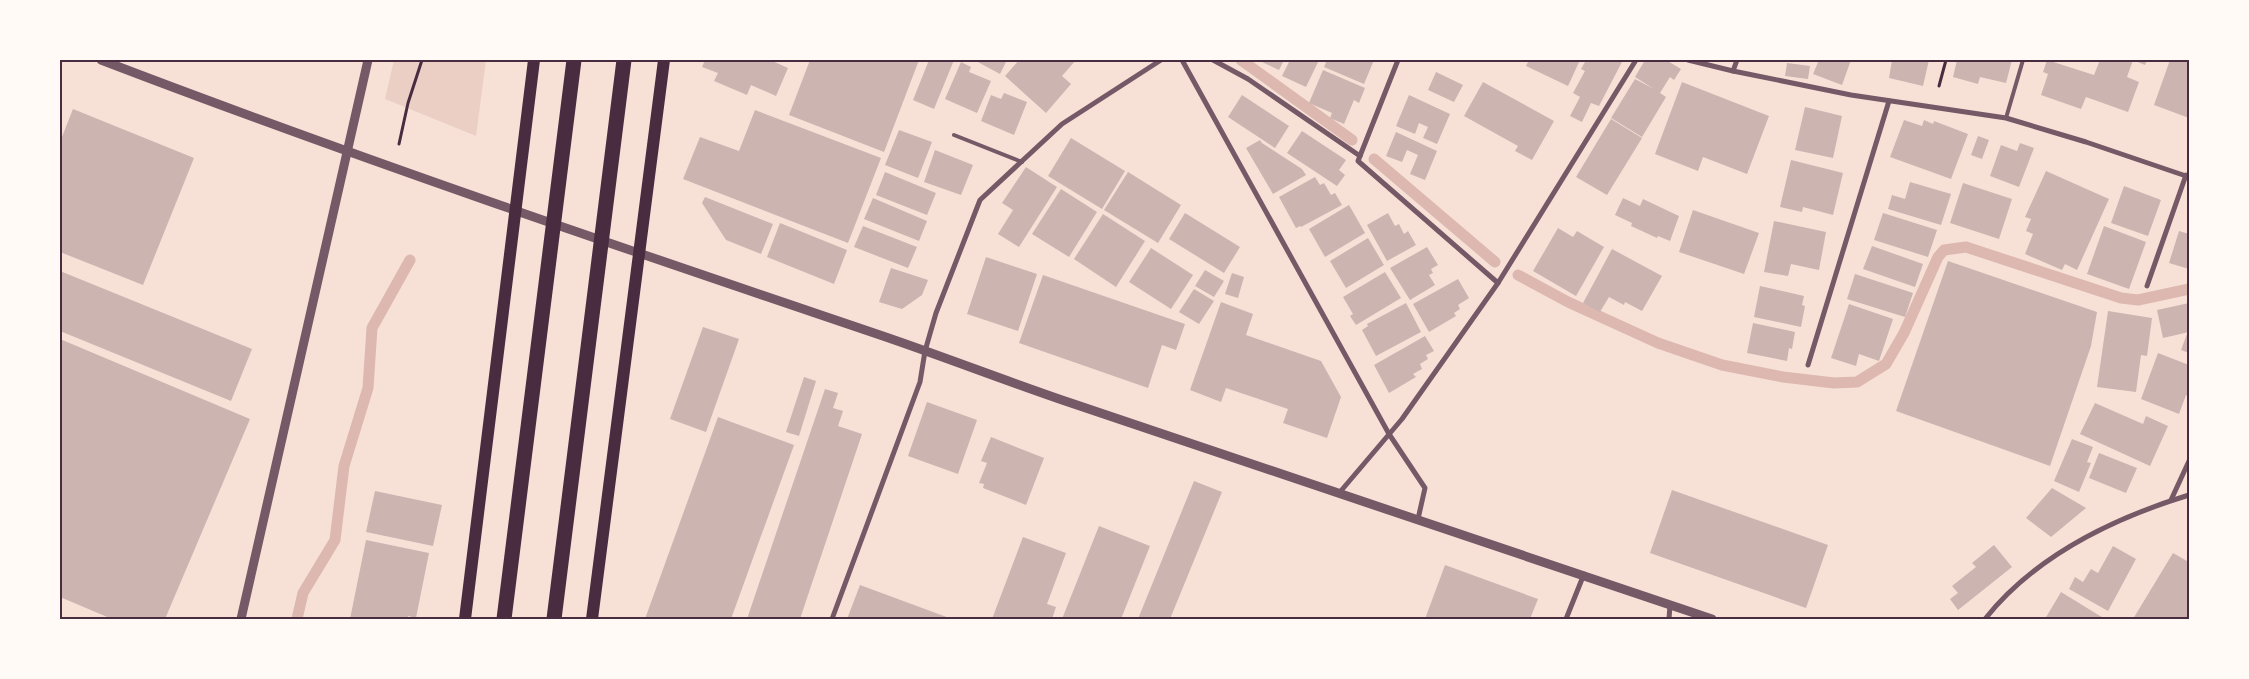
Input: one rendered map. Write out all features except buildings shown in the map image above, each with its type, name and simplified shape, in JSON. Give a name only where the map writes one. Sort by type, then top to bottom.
[{"type":"highway","points":[[504,619],[574,60]]},
{"type":"highway","points":[[554,619],[624,60]]},
{"type":"main road","points":[[465,619],[534,60]]},
{"type":"main road","points":[[592,619],[664,60]]},
{"type":"street","points":[[101,60],[394,167],[925,350],[1067,402],[1584,574],[1712,619]]},
{"type":"street","points":[[241,619],[368,60]]},
{"type":"street","points":[[832,619],[920,382],[925,350],[936,313],[980,200],[1062,124],[1161,60]]},
{"type":"street","points":[[1182,60],[1389,434],[1425,488],[1418,519]]},
{"type":"street","points":[[1213,60],[1248,79],[1360,156]]},
{"type":"street","points":[[1398,60],[1358,161],[1498,283]]},
{"type":"street","points":[[1340,492],[1389,434],[1498,283],[1636,60]]},
{"type":"street","points":[[1688,60],[1733,71],[1889,101],[2006,118],[2086,142],[2187,176],[2147,286]]},
{"type":"street","points":[[1733,71],[1737,60]]},
{"type":"street","points":[[1808,365],[1889,101]]},
{"type":"street","points":[[2171,500],[2189,460]]},
{"type":"street","points":[[1985,619],[1993,609],[2032,574],[2075,543],[2122,519],[2189,495]]},
{"type":"street","points":[[1566,619],[1584,574]]},
{"type":"street","points":[[1669,619],[1670,605]]},
{"type":"lane","points":[[2006,118],[2023,60]]},
{"type":"lane","points":[[954,134],[1022,162]]},
{"type":"path","points":[[394,167],[408,103],[422,60]]},
{"type":"shaded area","points":[[394,60],[486,60],[476,136],[385,99]]},
{"type":"waterway","points":[[1241,60],[1352,140]]},
{"type":"waterway","points":[[1374,159],[1495,262]]},
{"type":"waterway","points":[[1518,275],[1568,302],[1658,343],[1722,365],[1783,377],[1834,383],[1857,382],[1886,364],[1904,333],[1938,257],[1944,250],[1966,247],[2121,298],[2138,300],[2189,289]]},
{"type":"waterway","points":[[297,619],[303,593],[335,540],[344,466],[368,388],[372,328],[410,260]]}]
